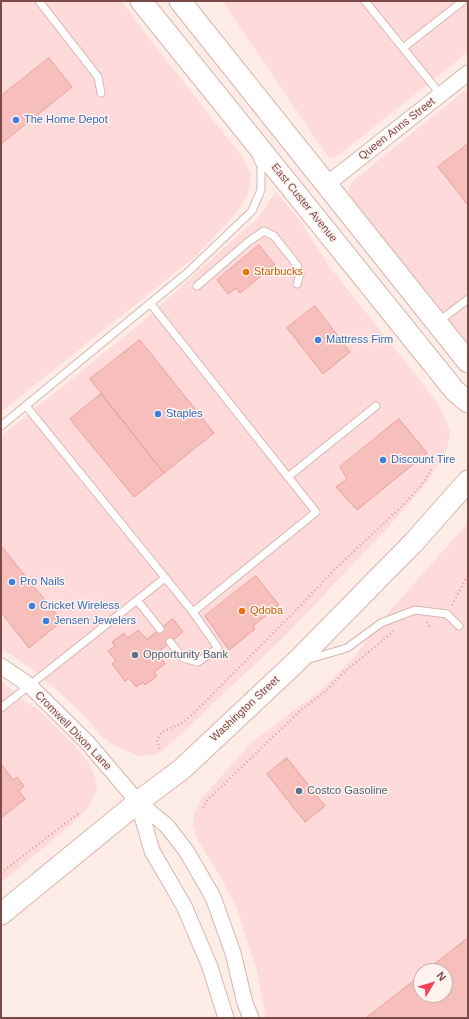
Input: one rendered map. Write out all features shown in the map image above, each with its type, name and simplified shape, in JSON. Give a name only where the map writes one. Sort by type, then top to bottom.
[{"type":"main road","name":"East Custer Avenue","points":[[141,1],[455,391],[468,402]]},
{"type":"main road","points":[[180,1],[468,362]]},
{"type":"main road","name":"Washington Street","points":[[1,914],[138,802],[182,769],[295,663],[414,542],[468,481]]},
{"type":"street","name":"Queen Anns Street","points":[[326,185],[468,73]]},
{"type":"street","name":"Cromwell Dixon Lane","points":[[1,666],[29,685],[87,742],[138,802],[167,826],[187,852],[213,897],[233,953],[245,1003],[251,1018]]},
{"type":"street","name":"Cromwell Dixon Lane","points":[[138,802],[152,851],[184,906],[210,967],[226,1018]]},
{"type":"lane","points":[[39,1],[98,77],[101,93]]},
{"type":"lane","points":[[365,1],[440,95]]},
{"type":"lane","points":[[403,48],[463,1]]},
{"type":"lane","points":[[1,426],[187,273],[252,211],[261,190],[261,166],[244,129]]},
{"type":"lane","points":[[197,286],[248,242],[264,231],[274,236],[297,266],[300,274],[297,284]]},
{"type":"lane","points":[[437,323],[468,299]]},
{"type":"lane","points":[[150,303],[316,512],[193,612]]},
{"type":"lane","points":[[26,406],[193,612],[218,648],[198,662],[183,658],[170,642]]},
{"type":"lane","points":[[288,477],[376,406]]},
{"type":"lane","points":[[1,708],[165,578]]},
{"type":"lane","points":[[137,600],[160,629]]},
{"type":"lane","points":[[295,663],[347,648],[381,623],[415,610],[447,614],[459,626]]},
{"type":"path","points":[[159,749],[157,740],[162,732],[184,722],[333,571],[400,508],[420,487],[433,467]]},
{"type":"path","points":[[451,607],[468,575]]},
{"type":"path","points":[[422,620],[426,621],[430,627]]},
{"type":"path","points":[[203,808],[207,800],[300,711],[327,690],[348,669],[399,627]]},
{"type":"path","points":[[1,873],[79,813]]},
{"type":"shaded area","points":[[1,1],[122,1],[145,33],[244,159],[251,176],[247,197],[237,212],[196,256],[1,412]]},
{"type":"shaded area","points":[[222,1],[468,1],[468,52],[344,151],[335,157],[329,158]]},
{"type":"shaded area","points":[[468,88],[468,344],[355,204],[348,190],[354,180]]},
{"type":"shaded area","points":[[276,192],[299,219],[329,266],[441,408],[450,431],[447,449],[428,481],[392,523],[283,638],[168,746],[157,754],[140,756],[116,747],[101,736],[89,721],[59,692],[29,667],[1,648],[1,436],[141,323],[255,221]]},
{"type":"shaded area","points":[[468,523],[468,1018],[266,1018],[257,971],[236,906],[215,867],[199,843],[193,826],[194,814],[202,798],[253,741],[322,689],[353,658],[392,608]]},
{"type":"shaded area","points":[[1,681],[27,703],[38,709],[76,747],[90,765],[95,777],[97,788],[91,804],[79,818],[1,883]]},
{"type":"building","name":"The Home Depot","points":[[49,58],[72,87],[1,144],[1,96]]},
{"type":"building","points":[[468,144],[468,205],[438,167]]},
{"type":"building","name":"Starbucks","points":[[259,245],[275,265],[240,293],[236,288],[228,294],[217,280]]},
{"type":"building","name":"Mattress Firm","points":[[315,306],[350,352],[323,374],[287,328]]},
{"type":"building","name":"Staples","points":[[140,340],[214,433],[164,473],[90,379]]},
{"type":"building","points":[[101,394],[164,473],[134,497],[70,419]]},
{"type":"building","name":"Discount Tire","points":[[399,419],[427,453],[357,510],[336,487],[347,479],[340,467]]},
{"type":"building","points":[[1,546],[62,621],[29,648],[1,612]]},
{"type":"building","name":"Qdoba","points":[[256,576],[279,605],[253,626],[255,629],[229,650],[205,616]]},
{"type":"building","name":"Opportunity Bank","points":[[173,619],[183,632],[158,652],[165,664],[154,672],[157,676],[145,685],[143,682],[136,687],[129,678],[125,681],[112,664],[116,661],[108,651],[115,646],[112,642],[124,633],[128,638],[138,630],[147,639]]},
{"type":"building","points":[[287,758],[325,806],[305,822],[267,774]]},
{"type":"building","points":[[1,764],[13,780],[17,777],[24,786],[19,791],[25,799],[1,818]]},
{"type":"building","points":[[468,938],[468,1018],[366,1018],[413,981],[413,1003],[453,1003],[453,963],[436,963]]},
{"type":"place","name":"The Home Depot","points":[[16,120]]},
{"type":"place","name":"Starbucks","points":[[246,272]]},
{"type":"place","name":"Mattress Firm","points":[[318,340]]},
{"type":"place","name":"Staples","points":[[158,414]]},
{"type":"place","name":"Discount Tire","points":[[383,460]]},
{"type":"place","name":"Pro Nails","points":[[12,582]]},
{"type":"place","name":"Cricket Wireless","points":[[32,606]]},
{"type":"place","name":"Qdoba","points":[[242,611]]},
{"type":"place","name":"Jensen Jewelers","points":[[46,621]]},
{"type":"place","name":"Opportunity Bank","points":[[135,655]]},
{"type":"place","name":"Costco Gasoline","points":[[299,791]]}]
